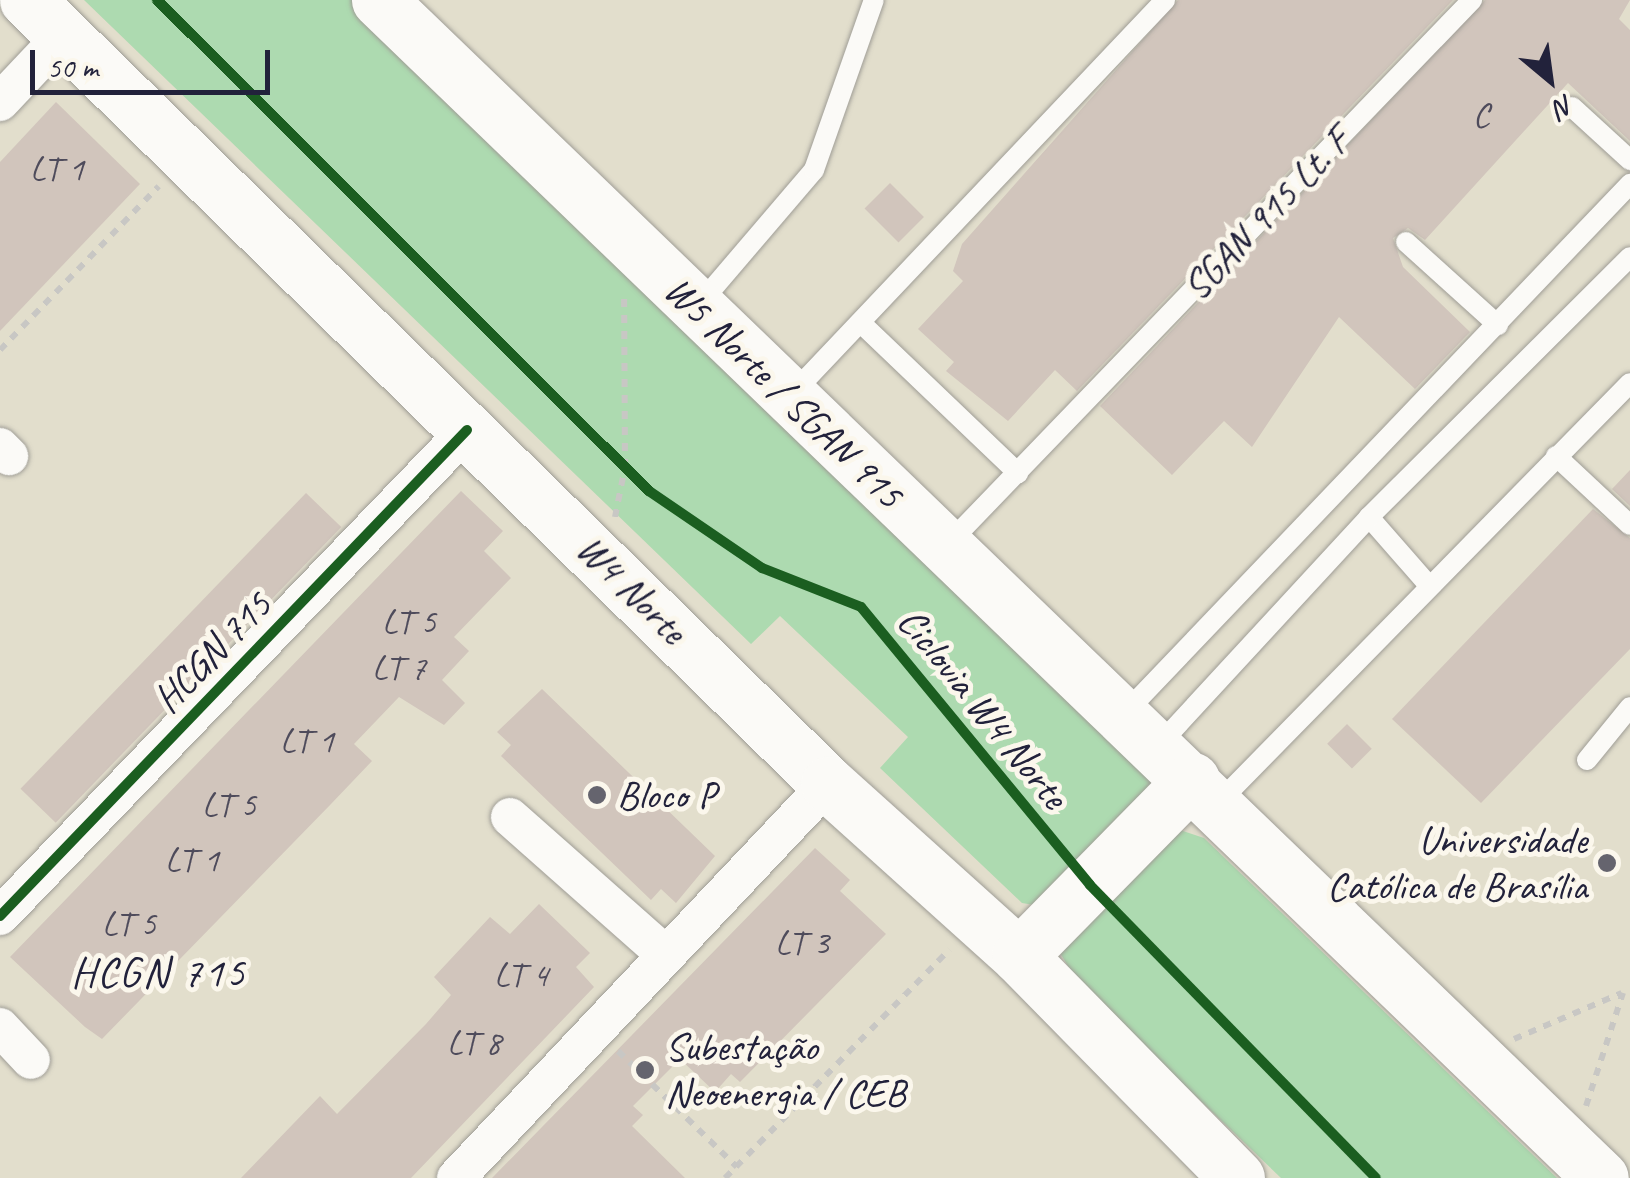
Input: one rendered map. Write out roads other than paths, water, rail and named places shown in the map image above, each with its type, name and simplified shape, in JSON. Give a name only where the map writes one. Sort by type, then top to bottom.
[{"type":"main road","name":"W5 Norte / SGAN 915","points":[[384,2],[624,240],[1172,761],[1586,1164]]},
{"type":"main road","name":"W4 Norte","points":[[46,17],[828,784],[1019,956],[1237,1178]]},
{"type":"main road","points":[[1019,956],[1172,761]]},
{"type":"street","points":[[0,102],[46,17]]},
{"type":"street","name":"HCGN 715","points":[[0,916],[467,430]]},
{"type":"street","points":[[456,1178],[828,784]]},
{"type":"street","points":[[510,817],[666,955]]},
{"type":"street","points":[[0,1027],[31,1060]]},
{"type":"lane","points":[[695,308],[814,170],[874,0]]},
{"type":"lane","points":[[790,396],[1165,0]]},
{"type":"lane","name":"SGAN 915 Lt. F","points":[[946,546],[1472,0]]},
{"type":"lane","points":[[1572,107],[1630,160]]},
{"type":"lane","points":[[1172,761],[1498,325],[1630,184]]},
{"type":"lane","points":[[1406,242],[1498,325]]},
{"type":"lane","points":[[1172,761],[1369,517],[1630,257]]},
{"type":"lane","points":[[862,324],[1018,474]]},
{"type":"lane","points":[[1172,761],[1426,582],[1630,383]]},
{"type":"lane","points":[[1556,456],[1630,525]]},
{"type":"lane","points":[[1369,517],[1426,582]]},
{"type":"lane","points":[[1586,760],[1630,707]]},
{"type":"place","name":"Bloco P","points":[[597,795]]},
{"type":"place","name":"Universidade Católica de Brasília","points":[[1607,863]]},
{"type":"place","name":"Subestação Neoenergia / CEB","points":[[645,1070]]},
{"type":"district","name":"HCGN 715","points":[[159,973]]}]
